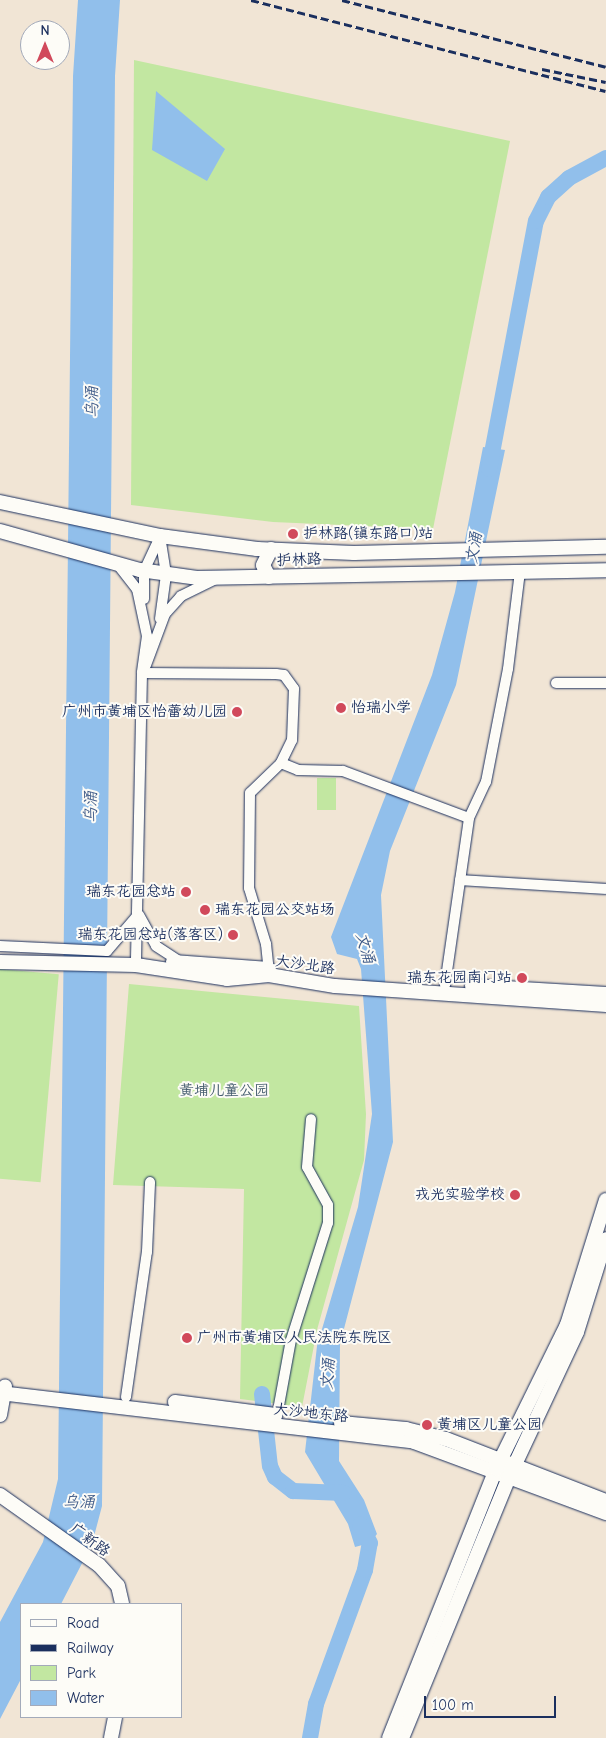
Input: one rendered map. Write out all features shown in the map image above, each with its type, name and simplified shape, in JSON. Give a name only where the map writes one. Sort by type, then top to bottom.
[{"type":"street","name":"护林路","points":[[0,502],[160,536],[271,550],[443,551],[606,547]]},
{"type":"street","name":"护林路","points":[[0,531],[118,564],[166,575],[218,578],[606,570]]},
{"type":"street","points":[[136,962],[142,672],[147,636],[144,615],[144,570],[160,536]]},
{"type":"street","points":[[142,672],[156,646],[166,575],[160,536]]},
{"type":"street","points":[[269,577],[263,565],[271,550]]},
{"type":"street","points":[[118,564],[134,584],[144,615]]},
{"type":"street","points":[[445,985],[469,818],[486,782],[508,669],[520,571]]},
{"type":"street","points":[[159,627],[181,596],[218,578]]},
{"type":"street","points":[[142,672],[284,675],[294,689],[295,724],[281,763],[250,793],[250,888],[269,972]]},
{"type":"street","points":[[556,683],[606,683]]},
{"type":"street","points":[[281,763],[298,770],[343,771],[469,818]]},
{"type":"street","points":[[460,880],[606,889]]},
{"type":"street","points":[[113,958],[138,914]]},
{"type":"street","points":[[138,914],[156,946],[184,963]]},
{"type":"street","points":[[0,946],[58,953]]},
{"type":"street","name":"大沙北路","points":[[0,953],[58,953],[113,958],[228,978],[269,972]]},
{"type":"street","name":"大沙北路","points":[[0,962],[48,966],[113,958]]},
{"type":"street","name":"大沙北路","points":[[136,962],[184,963],[413,988],[606,1005]]},
{"type":"street","name":"大沙北路","points":[[413,988],[445,985],[606,994]]},
{"type":"street","points":[[276,1416],[291,1340],[328,1223],[328,1205],[307,1167],[311,1119]]},
{"type":"street","points":[[126,1397],[147,1252],[150,1182]]},
{"type":"street","points":[[389,1738],[498,1464],[566,1325],[606,1200]]},
{"type":"street","points":[[402,1738],[513,1470],[577,1332],[606,1239]]},
{"type":"street","points":[[0,1414],[3,1388]]},
{"type":"street","name":"大沙地东路","points":[[3,1388],[349,1429],[425,1433],[513,1470],[606,1513]]},
{"type":"street","name":"大沙地东路","points":[[109,1400],[126,1397],[255,1418],[276,1416],[349,1429]]},
{"type":"street","name":"大沙地东路","points":[[513,1470],[606,1501]]},
{"type":"street","name":"广新路","points":[[0,1495],[99,1565],[118,1586],[122,1603]]},
{"type":"street","points":[[111,1738],[115,1718]]},
{"type":"green space","points":[[134,60],[510,141],[433,529],[273,522],[131,505]]},
{"type":"green space","points":[[317,778],[336,778],[336,810],[317,810]]},
{"type":"green space","points":[[0,969],[59,974],[41,1182],[0,1179]]},
{"type":"green space","name":"黄埔儿童公园","points":[[129,984],[359,1006],[366,1114],[364,1160],[317,1330],[302,1407],[240,1399],[244,1189],[113,1185]]},
{"type":"water","name":"乌涌","points":[[78,0],[120,0],[115,76],[102,1506],[92,1544],[62,1603],[20,1603],[20,1681],[0,1719],[0,1622],[43,1542],[58,1479],[73,76]]},
{"type":"water","points":[[156,91],[225,149],[207,181],[152,150]]},
{"type":"water","points":[[483,447],[505,450],[456,685],[390,851],[381,895],[393,1142],[340,1344],[339,1461],[364,1500],[377,1534],[370,1543],[355,1547],[348,1524],[305,1452],[317,1346],[358,1207],[372,1114],[361,969],[357,959],[337,954],[331,937],[432,675],[455,592]]},
{"type":"waterway","name":"文涌","points":[[489,469],[536,221],[548,197],[569,178],[606,158]]},
{"type":"waterway","points":[[262,1394],[270,1466],[275,1477],[293,1491],[344,1493]]},
{"type":"waterway","name":"文涌","points":[[310,1738],[316,1704],[365,1570],[370,1543],[360,1524]]},
{"type":"railway","points":[[251,0],[606,91]]},
{"type":"railway","points":[[342,0],[606,67]]},
{"type":"railway","points":[[542,69],[606,82]]},
{"type":"place","name":"护林路(镇东路口)站","points":[[293,534]]},
{"type":"place","name":"怡瑞小学","points":[[341,708]]},
{"type":"place","name":"广州市黄埔区怡蕾幼儿园","points":[[237,712]]},
{"type":"place","name":"瑞东花园总站","points":[[186,892]]},
{"type":"place","name":"瑞东花园公交站场","points":[[205,910]]},
{"type":"place","name":"瑞东花园总站(落客区)","points":[[233,935]]},
{"type":"place","name":"瑞东花园南门站","points":[[522,978]]},
{"type":"place","name":"戎光实验学校","points":[[515,1195]]},
{"type":"place","name":"广州市黄埔区人民法院东院区","points":[[187,1338]]},
{"type":"place","name":"黄埔区儿童公园","points":[[427,1425]]}]
